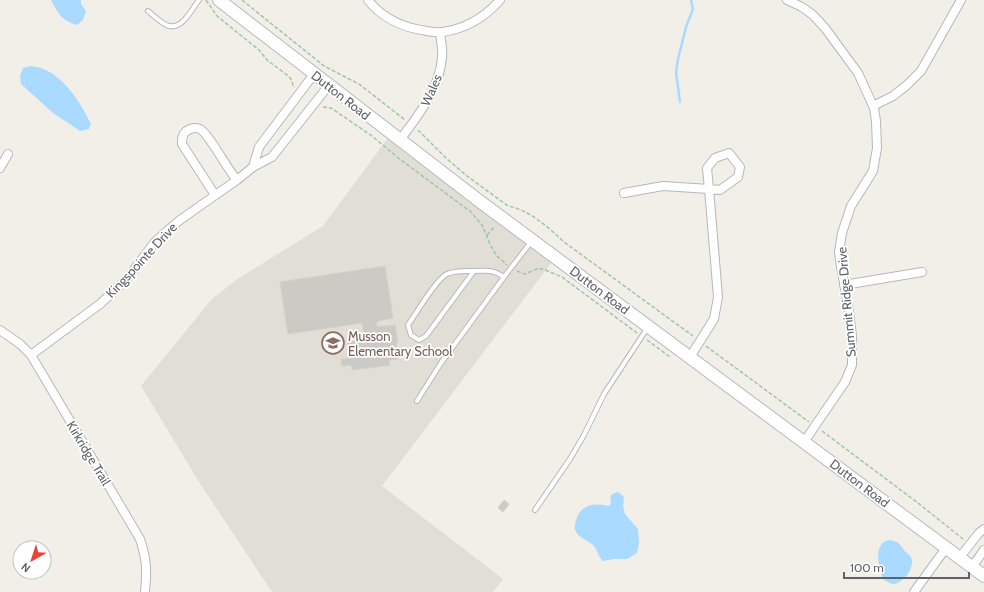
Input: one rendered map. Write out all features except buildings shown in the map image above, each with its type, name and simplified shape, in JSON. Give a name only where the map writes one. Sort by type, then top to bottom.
[{"type":"street","name":"Dutton Road","points":[[219,0],[532,240],[645,331],[690,358],[984,576]]},
{"type":"street","points":[[368,0],[386,16],[402,24],[422,30],[440,33],[472,24],[493,8],[500,0]]},
{"type":"street","name":"Summit Ridge Drive","points":[[787,0],[814,15],[825,28],[858,74],[873,106],[876,121],[876,158],[873,171],[851,206],[842,233],[839,252],[852,336],[852,364],[845,382],[804,442]]},
{"type":"street","points":[[873,106],[893,96],[921,71],[961,0]]},
{"type":"street","name":"Wales","points":[[400,140],[429,97],[439,78],[442,56],[440,33]]},
{"type":"street","points":[[253,167],[259,147],[314,74]]},
{"type":"street","name":"Kingspointe Drive","points":[[31,355],[100,304],[126,280],[154,242],[167,231],[253,167],[272,157],[329,85]]},
{"type":"street","points":[[215,195],[182,144],[184,133],[189,129],[196,128],[201,130],[237,180]]},
{"type":"street","points":[[624,193],[663,186],[709,189],[720,190],[738,177],[740,167],[729,153],[715,158],[707,168],[709,189],[718,297],[714,319],[690,358]]},
{"type":"street","points":[[0,168],[8,154]]},
{"type":"street","points":[[844,285],[922,272]]},
{"type":"street","name":"Kirkridge Trail","points":[[0,330],[20,344],[31,355],[140,539],[146,556],[147,568],[145,592]]},
{"type":"street","points":[[960,558],[969,545],[982,533]]},
{"type":"street","points":[[914,592],[946,548]]},
{"type":"street","points":[[972,567],[984,550]]},
{"type":"lane","points":[[148,11],[169,26],[177,25],[184,20],[199,0]]},
{"type":"lane","points":[[417,401],[441,363],[532,240]]},
{"type":"lane","points":[[474,271],[426,336],[419,340],[411,335],[408,325],[445,275],[456,271],[494,270],[504,277]]},
{"type":"lane","points":[[535,510],[570,459],[584,435],[604,394],[645,331]]},
{"type":"path","points":[[206,0],[217,16],[258,50],[267,60],[288,75],[294,89],[300,93]]},
{"type":"path","points":[[242,0],[324,66],[358,84],[411,125],[467,176],[508,206],[516,207],[530,214],[554,232],[564,242],[908,495],[952,529],[969,545]]},
{"type":"path","points":[[314,104],[320,108],[331,108],[372,136],[397,157],[471,212],[482,225],[490,244],[501,261],[519,273],[525,274],[537,269],[543,269],[562,277],[645,331],[670,358]]},
{"type":"path","points":[[487,235],[496,226]]},
{"type":"shaded area","name":"Musson Elementary School","points":[[388,138],[552,262],[382,486],[503,579],[493,592],[274,592],[270,589],[199,482],[141,386],[211,300],[236,280],[323,226]]},
{"type":"water","points":[[51,0],[81,0],[81,4],[86,11],[83,20],[77,25],[68,22],[58,12]]},
{"type":"water","points":[[30,66],[41,68],[50,73],[67,87],[81,105],[91,124],[89,129],[80,131],[53,113],[21,84],[20,76],[23,68]]},
{"type":"water","points":[[618,492],[624,497],[623,506],[625,514],[638,529],[639,543],[637,553],[627,559],[603,561],[593,545],[578,535],[575,529],[575,523],[577,517],[583,509],[595,504],[609,506],[611,503],[610,498],[612,494]]},
{"type":"water","points":[[890,540],[900,544],[911,557],[912,561],[912,566],[908,575],[896,584],[889,583],[883,579],[878,556],[881,545]]},
{"type":"waterway","points":[[680,102],[676,72],[686,27],[693,9],[691,0]]},
{"type":"place","name":"Musson Elementary School","points":[[333,343]]}]
